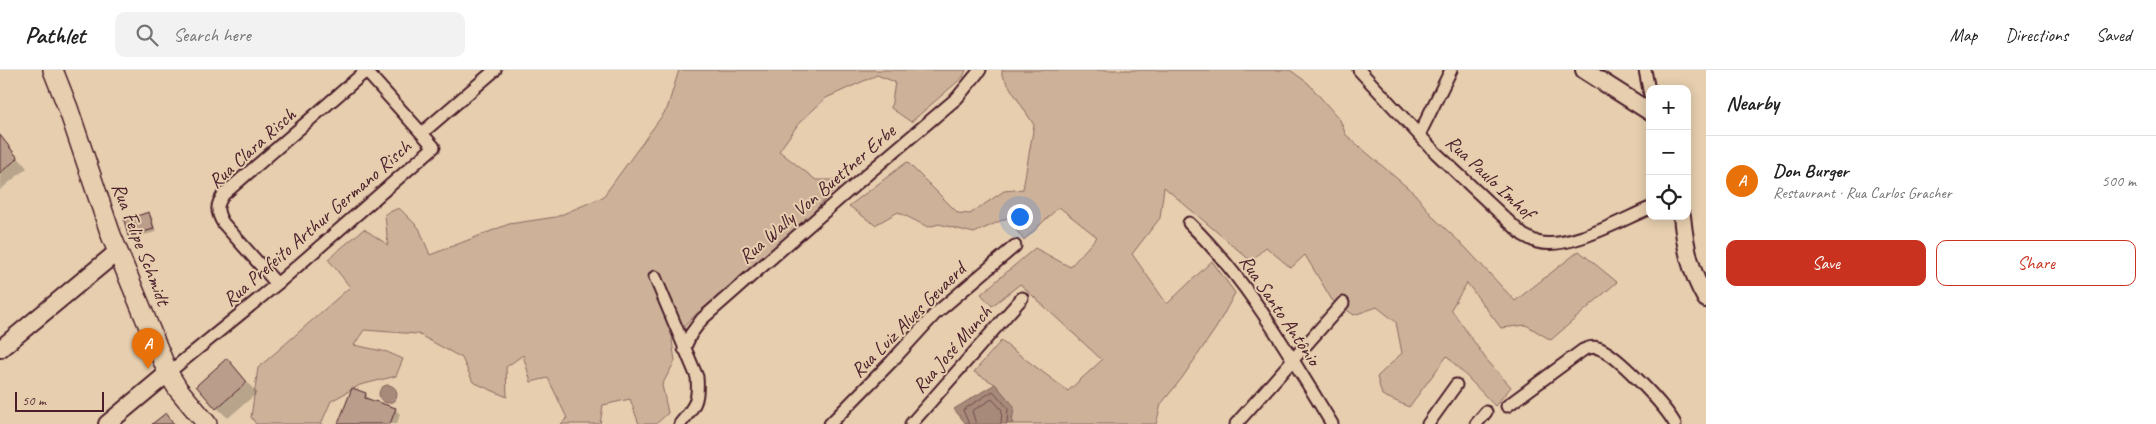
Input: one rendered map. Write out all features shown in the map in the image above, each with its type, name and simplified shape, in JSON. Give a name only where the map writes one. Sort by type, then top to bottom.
[{"type":"main road","name":"Rua Felipe Schmidt","points":[[53,70],[118,252],[168,373],[178,389],[207,424]]},
{"type":"street","points":[[422,133],[495,70]]},
{"type":"street","name":"Rua Wally Von Buettner Erbe","points":[[684,349],[691,334],[702,319],[870,170],[957,98],[980,70]]},
{"type":"street","name":"Rua Paulo Imhof","points":[[1359,70],[1419,135],[1511,225],[1523,235],[1537,242],[1554,243],[1586,235],[1646,210]]},
{"type":"street","points":[[1419,135],[1452,70]]},
{"type":"street","points":[[1584,70],[1646,109]]},
{"type":"street","points":[[1645,70],[1648,85]]},
{"type":"street","name":"Rua Prefeito Arthur Germano Risch","points":[[168,373],[277,284],[434,147],[367,71]]},
{"type":"street","name":"Rua Clara Risch","points":[[277,284],[223,223],[217,213],[217,204],[224,194],[367,71]]},
{"type":"street","points":[[1683,220],[1688,258],[1696,282],[1706,299]]},
{"type":"street","name":"Rua Santo Antônio","points":[[1189,223],[1229,264],[1332,424]]},
{"type":"street","name":"Rua Luiz Alves Gevaerd","points":[[830,424],[935,314],[1016,246]]},
{"type":"street","points":[[0,349],[118,252]]},
{"type":"street","points":[[655,277],[697,377],[698,394],[692,409],[680,424]]},
{"type":"street","name":"Rua José Munch","points":[[911,424],[1022,298]]},
{"type":"street","points":[[1236,424],[1342,303]]},
{"type":"street","points":[[1507,406],[1583,350],[1591,347],[1599,348],[1607,353],[1631,374],[1658,401],[1674,424]]},
{"type":"street","points":[[107,424],[168,373]]},
{"type":"street","points":[[1428,424],[1456,385]]},
{"type":"street","points":[[1476,424],[1486,412]]},
{"type":"shaded area","points":[[679,70],[966,70],[963,77],[911,122],[891,108],[895,82],[877,75],[826,98],[799,123],[779,151],[816,180],[843,180],[805,221],[692,318],[672,340],[675,361],[662,385],[668,413],[656,424],[639,424],[630,399],[603,405],[600,424],[561,424],[567,418],[548,378],[531,382],[523,355],[506,367],[507,397],[473,382],[462,358],[418,334],[364,330],[354,345],[387,352],[403,359],[396,376],[360,385],[331,401],[321,424],[256,424],[251,417],[258,368],[350,287],[328,259],[364,229],[388,245],[385,214],[399,208],[419,228],[430,255],[509,224],[556,217],[603,197],[667,109]]},
{"type":"shaded area","points":[[1002,70],[1290,70],[1308,83],[1340,120],[1346,135],[1415,194],[1435,219],[1464,246],[1515,301],[1579,251],[1617,282],[1551,340],[1526,325],[1501,328],[1467,283],[1451,309],[1486,359],[1511,387],[1495,406],[1447,356],[1409,407],[1382,395],[1377,377],[1402,353],[1396,322],[1377,307],[1354,315],[1332,300],[1305,255],[1291,268],[1266,247],[1251,261],[1164,187],[1160,218],[1132,254],[1167,304],[1212,261],[1235,293],[1216,328],[1182,378],[1161,404],[1156,424],[1012,424],[1013,406],[995,384],[974,372],[1001,341],[1068,391],[1102,360],[1020,284],[992,306],[981,294],[1035,248],[1070,267],[1097,237],[1059,207],[1024,240],[1007,218],[974,233],[939,224],[928,227],[898,212],[875,225],[849,206],[907,162],[958,213],[970,214],[1004,191],[1023,189],[1034,125],[1002,75]]},
{"type":"water","points":[[995,384],[1014,406],[1012,424],[966,424],[954,409]]},
{"type":"water","points":[[388,385],[395,387],[397,394],[395,401],[388,403],[381,401],[379,394],[381,387]]},
{"type":"building","points":[[0,135],[18,158],[0,173]]},
{"type":"building","points":[[149,212],[154,229],[128,236],[124,220]]},
{"type":"building","points":[[227,358],[247,382],[216,409],[196,386]]},
{"type":"building","points":[[352,388],[366,393],[365,398],[396,408],[390,424],[338,424]]},
{"type":"building","points":[[166,413],[174,424],[152,424]]},
{"type":"place","name":"Don Burger","points":[[148,369]]}]
